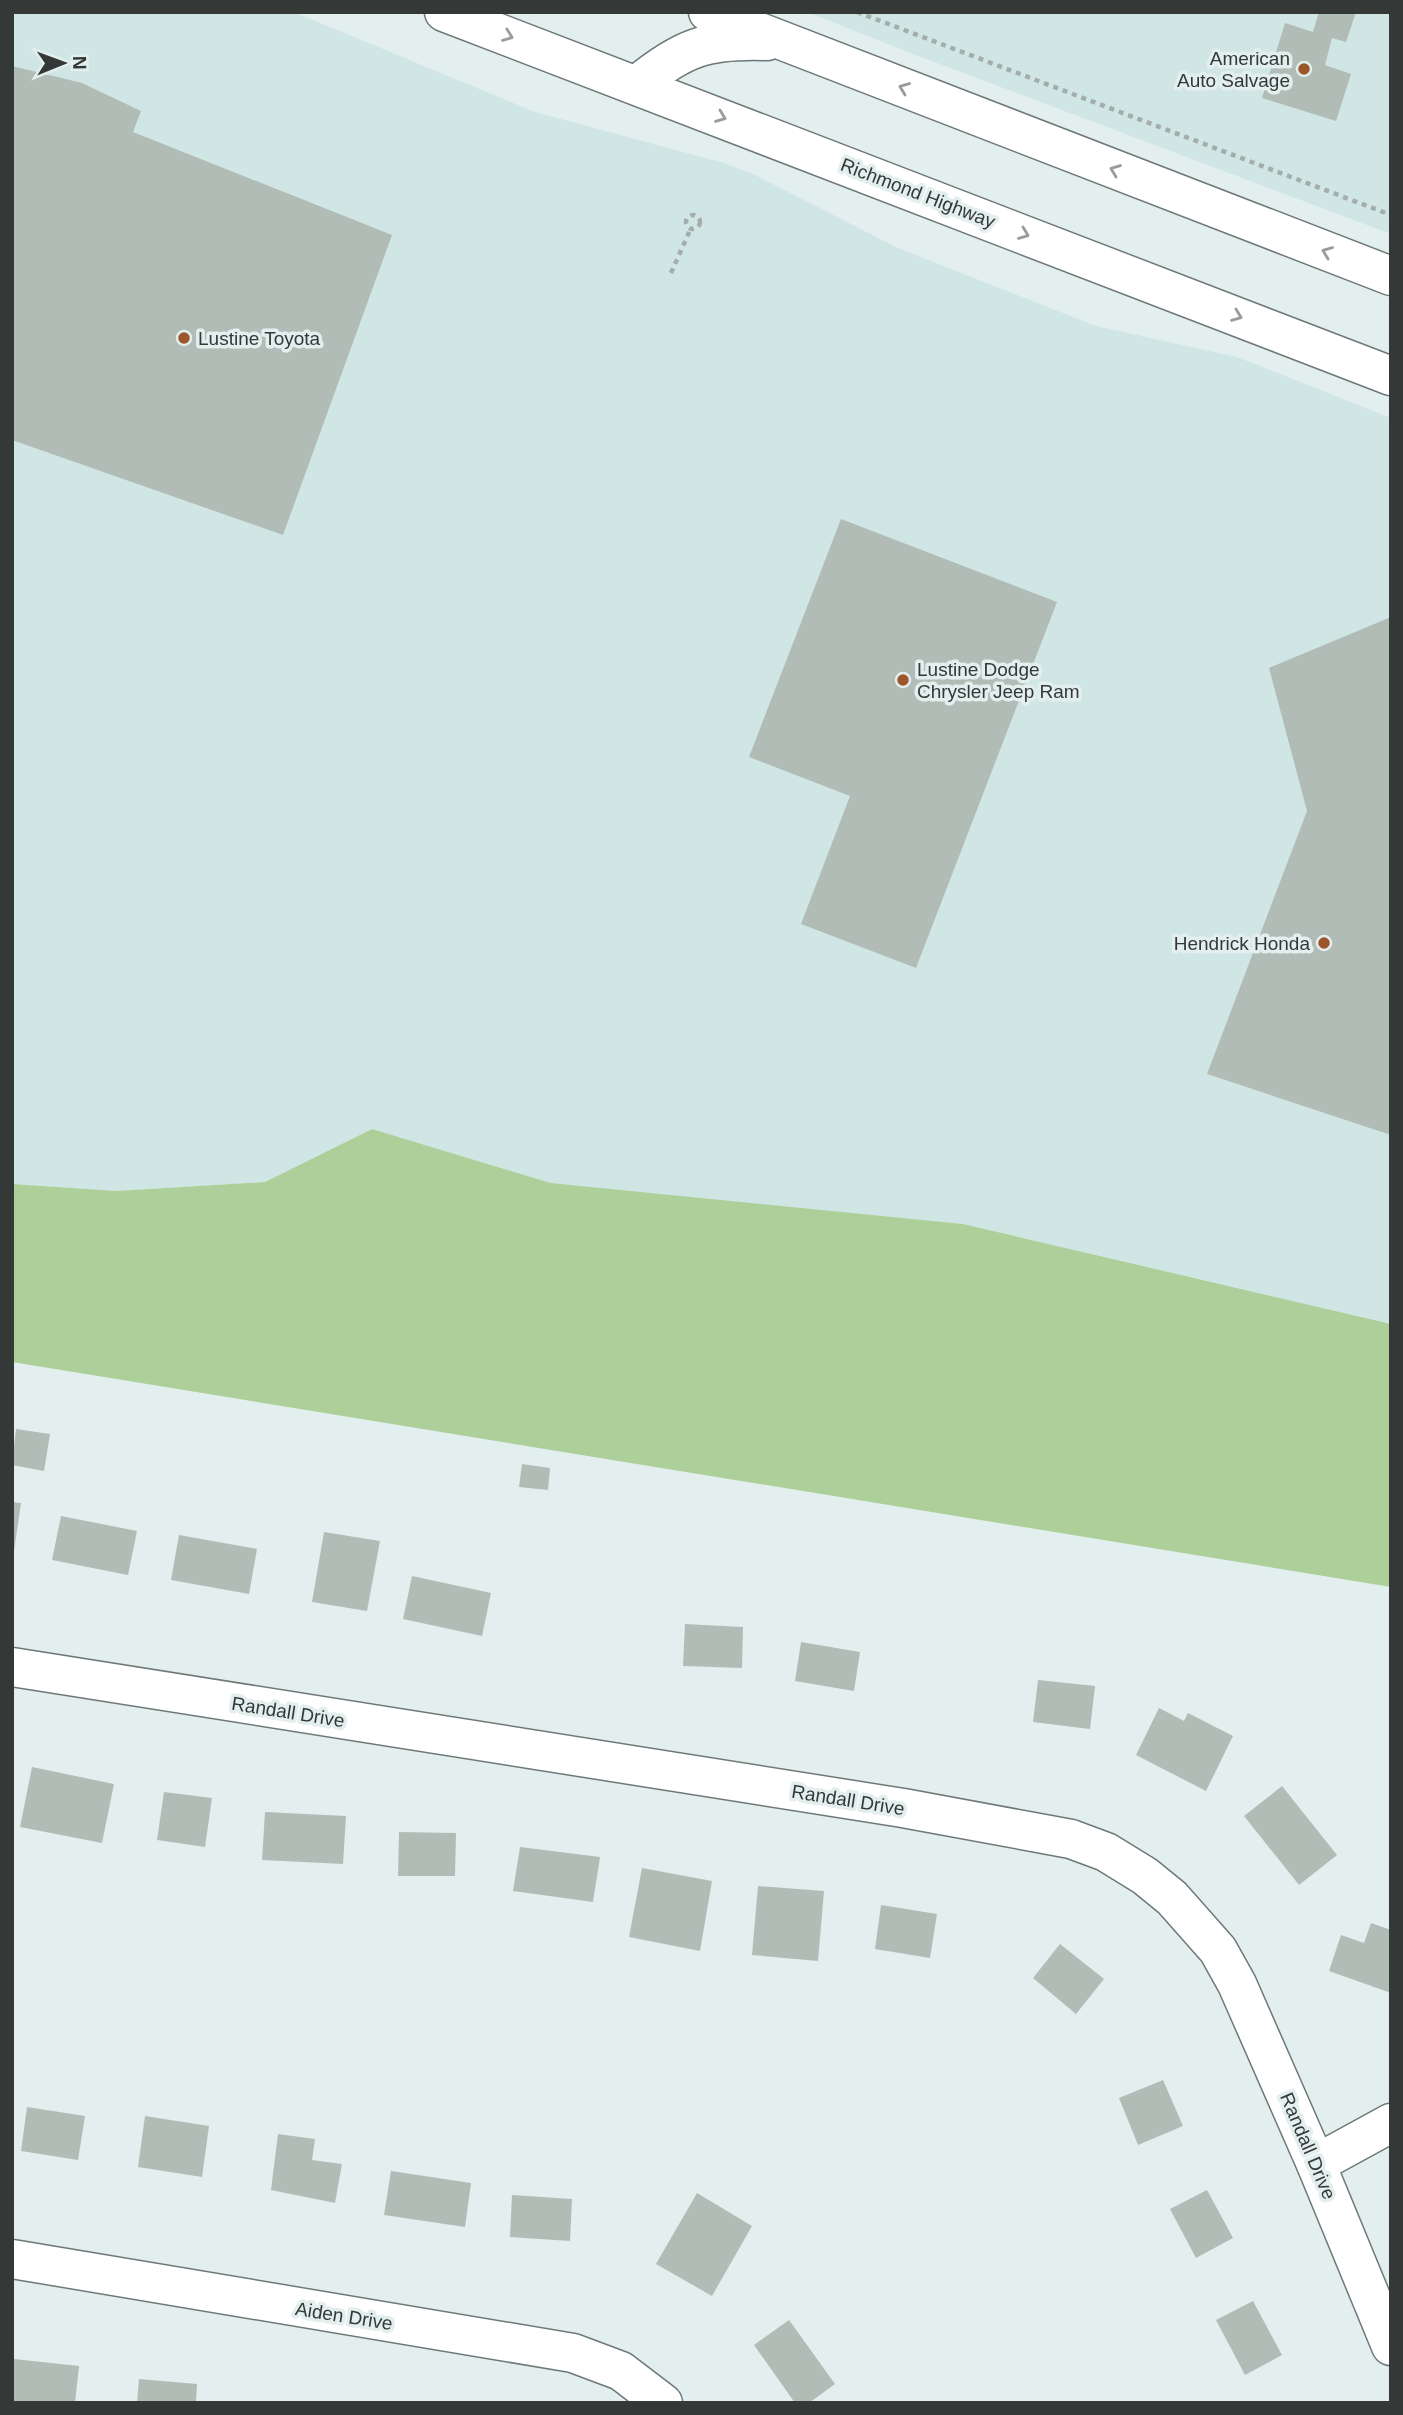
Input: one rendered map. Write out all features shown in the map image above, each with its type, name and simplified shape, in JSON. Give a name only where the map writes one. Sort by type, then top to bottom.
[{"type":"street","name":"Richmond Highway","points":[[444,12],[1391,376]]},
{"type":"street","points":[[708,12],[1391,276]]},
{"type":"street","points":[[637,85],[668,60],[701,45],[740,40],[783,41]]},
{"type":"street","name":"Randall Drive","points":[[12,1667],[903,1808],[1071,1839],[1106,1852],[1145,1876],[1172,1898],[1218,1950],[1237,1984],[1316,2164],[1391,2346]]},
{"type":"street","points":[[1316,2164],[1391,2123]]},
{"type":"street","name":"Aiden Drive","points":[[12,2259],[573,2353],[621,2371],[663,2403]]},
{"type":"path","points":[[857,12],[1391,215]]},
{"type":"path","points":[[671,273],[691,228]]},
{"type":"shaded area","points":[[12,12],[294,12],[535,112],[724,163],[755,175],[898,248],[1096,326],[1237,357],[1391,418],[1391,1324],[963,1224],[551,1183],[372,1129],[265,1182],[116,1191],[12,1184]]},
{"type":"shaded area","points":[[807,12],[1391,12],[1391,234],[913,54]]},
{"type":"green space","points":[[372,1129],[551,1183],[963,1224],[1391,1324],[1391,1587],[12,1362],[12,1184],[116,1191],[265,1182]]},
{"type":"building","name":"American Auto Salvage","points":[[1319,12],[1356,12],[1346,42],[1332,38],[1325,65],[1351,74],[1336,121],[1262,98],[1285,23],[1313,32]]},
{"type":"building","name":"Lustine Toyota","points":[[12,66],[82,83],[141,111],[133,132],[392,235],[283,535],[12,440]]},
{"type":"building","name":"Lustine Dodge Chrysler Jeep Ram","points":[[841,519],[1057,602],[916,968],[801,924],[850,796],[749,757]]},
{"type":"building","name":"Hendrick Honda","points":[[1391,617],[1391,1135],[1207,1074],[1307,811],[1269,668]]},
{"type":"building","points":[[16,1429],[50,1434],[44,1471],[12,1465]]},
{"type":"building","points":[[522,1464],[550,1468],[548,1490],[519,1487]]},
{"type":"building","points":[[12,1502],[21,1503],[14,1551],[12,1551]]},
{"type":"building","points":[[61,1516],[137,1531],[128,1575],[52,1560]]},
{"type":"building","points":[[324,1532],[380,1541],[367,1611],[312,1602]]},
{"type":"building","points":[[179,1535],[257,1549],[249,1594],[171,1580]]},
{"type":"building","points":[[412,1576],[491,1593],[482,1636],[403,1619]]},
{"type":"building","points":[[685,1624],[743,1627],[742,1668],[683,1666]]},
{"type":"building","points":[[801,1642],[860,1652],[854,1691],[795,1681]]},
{"type":"building","points":[[1038,1680],[1095,1686],[1090,1729],[1033,1722]]},
{"type":"building","points":[[1159,1708],[1184,1721],[1188,1713],[1233,1736],[1206,1791],[1136,1755]]},
{"type":"building","points":[[32,1767],[114,1784],[102,1843],[20,1827]]},
{"type":"building","points":[[1282,1786],[1337,1855],[1299,1885],[1244,1816]]},
{"type":"building","points":[[164,1792],[212,1798],[205,1847],[157,1840]]},
{"type":"building","points":[[265,1812],[346,1816],[343,1864],[262,1860]]},
{"type":"building","points":[[399,1832],[456,1833],[455,1876],[398,1876]]},
{"type":"building","points":[[520,1847],[600,1857],[593,1902],[513,1891]]},
{"type":"building","points":[[642,1868],[712,1881],[700,1951],[629,1937]]},
{"type":"building","points":[[758,1886],[824,1891],[818,1961],[752,1955]]},
{"type":"building","points":[[881,1905],[937,1914],[930,1958],[875,1949]]},
{"type":"building","points":[[1371,1923],[1391,1930],[1391,1993],[1329,1971],[1341,1935],[1364,1943]]},
{"type":"building","points":[[1060,1944],[1104,1979],[1076,2014],[1033,1978]]},
{"type":"building","points":[[1163,2080],[1183,2126],[1138,2145],[1119,2098]]},
{"type":"building","points":[[27,2107],[85,2116],[78,2160],[21,2151]]},
{"type":"building","points":[[145,2116],[209,2126],[202,2177],[138,2167]]},
{"type":"building","points":[[278,2134],[315,2139],[312,2160],[342,2164],[335,2203],[271,2190]]},
{"type":"building","points":[[391,2171],[471,2183],[465,2227],[384,2215]]},
{"type":"building","points":[[1207,2190],[1233,2238],[1196,2258],[1170,2209]]},
{"type":"building","points":[[697,2193],[752,2226],[712,2296],[656,2264]]},
{"type":"building","points":[[512,2195],[572,2199],[570,2241],[510,2237]]},
{"type":"building","points":[[1253,2301],[1282,2355],[1245,2375],[1216,2320]]},
{"type":"building","points":[[789,2320],[835,2384],[809,2403],[795,2403],[754,2345]]},
{"type":"building","points":[[14,2359],[79,2366],[75,2403],[12,2403]]},
{"type":"building","points":[[139,2379],[197,2384],[196,2403],[137,2403]]},
{"type":"place","name":"American Auto Salvage","points":[[1304,69]]},
{"type":"place","name":"Lustine Toyota","points":[[184,338]]},
{"type":"place","name":"Lustine Dodge Chrysler Jeep Ram","points":[[903,680]]},
{"type":"place","name":"Hendrick Honda","points":[[1324,943]]}]
